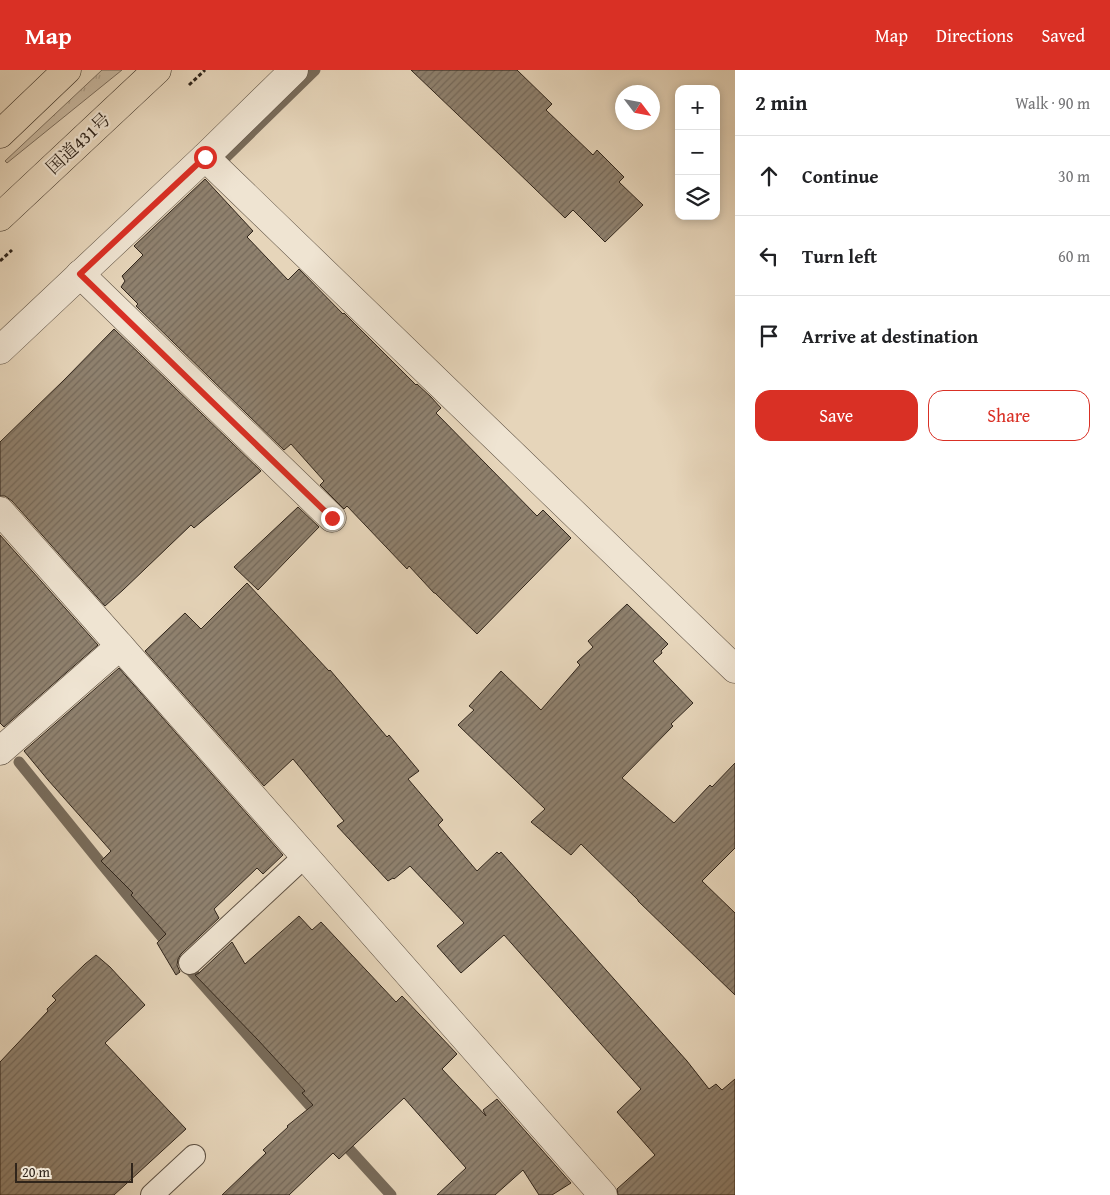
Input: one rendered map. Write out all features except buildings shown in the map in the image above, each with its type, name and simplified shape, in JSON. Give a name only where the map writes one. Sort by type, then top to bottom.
[{"type":"highway","points":[[0,134],[67,70]]},
{"type":"highway","name":"国道431号","points":[[0,217],[157,70]]},
{"type":"street","points":[[0,350],[205,157],[294,70]]},
{"type":"street","points":[[205,157],[735,670]]},
{"type":"street","points":[[80,274],[332,518]]},
{"type":"street","points":[[0,511],[602,1195]]},
{"type":"street","points":[[0,752],[120,646]]},
{"type":"lane","points":[[190,963],[305,856]]},
{"type":"lane","points":[[152,1195],[194,1156]]},
{"type":"green space","points":[[102,70],[122,70],[7,163],[5,161]]},
{"type":"waterway","points":[[224,159],[315,70]]},
{"type":"waterway","points":[[19,762],[171,948]]},
{"type":"waterway","points":[[183,962],[320,1117]]},
{"type":"waterway","points":[[339,1138],[391,1195]]},
{"type":"route","points":[[205,157],[80,274],[332,518]]}]
